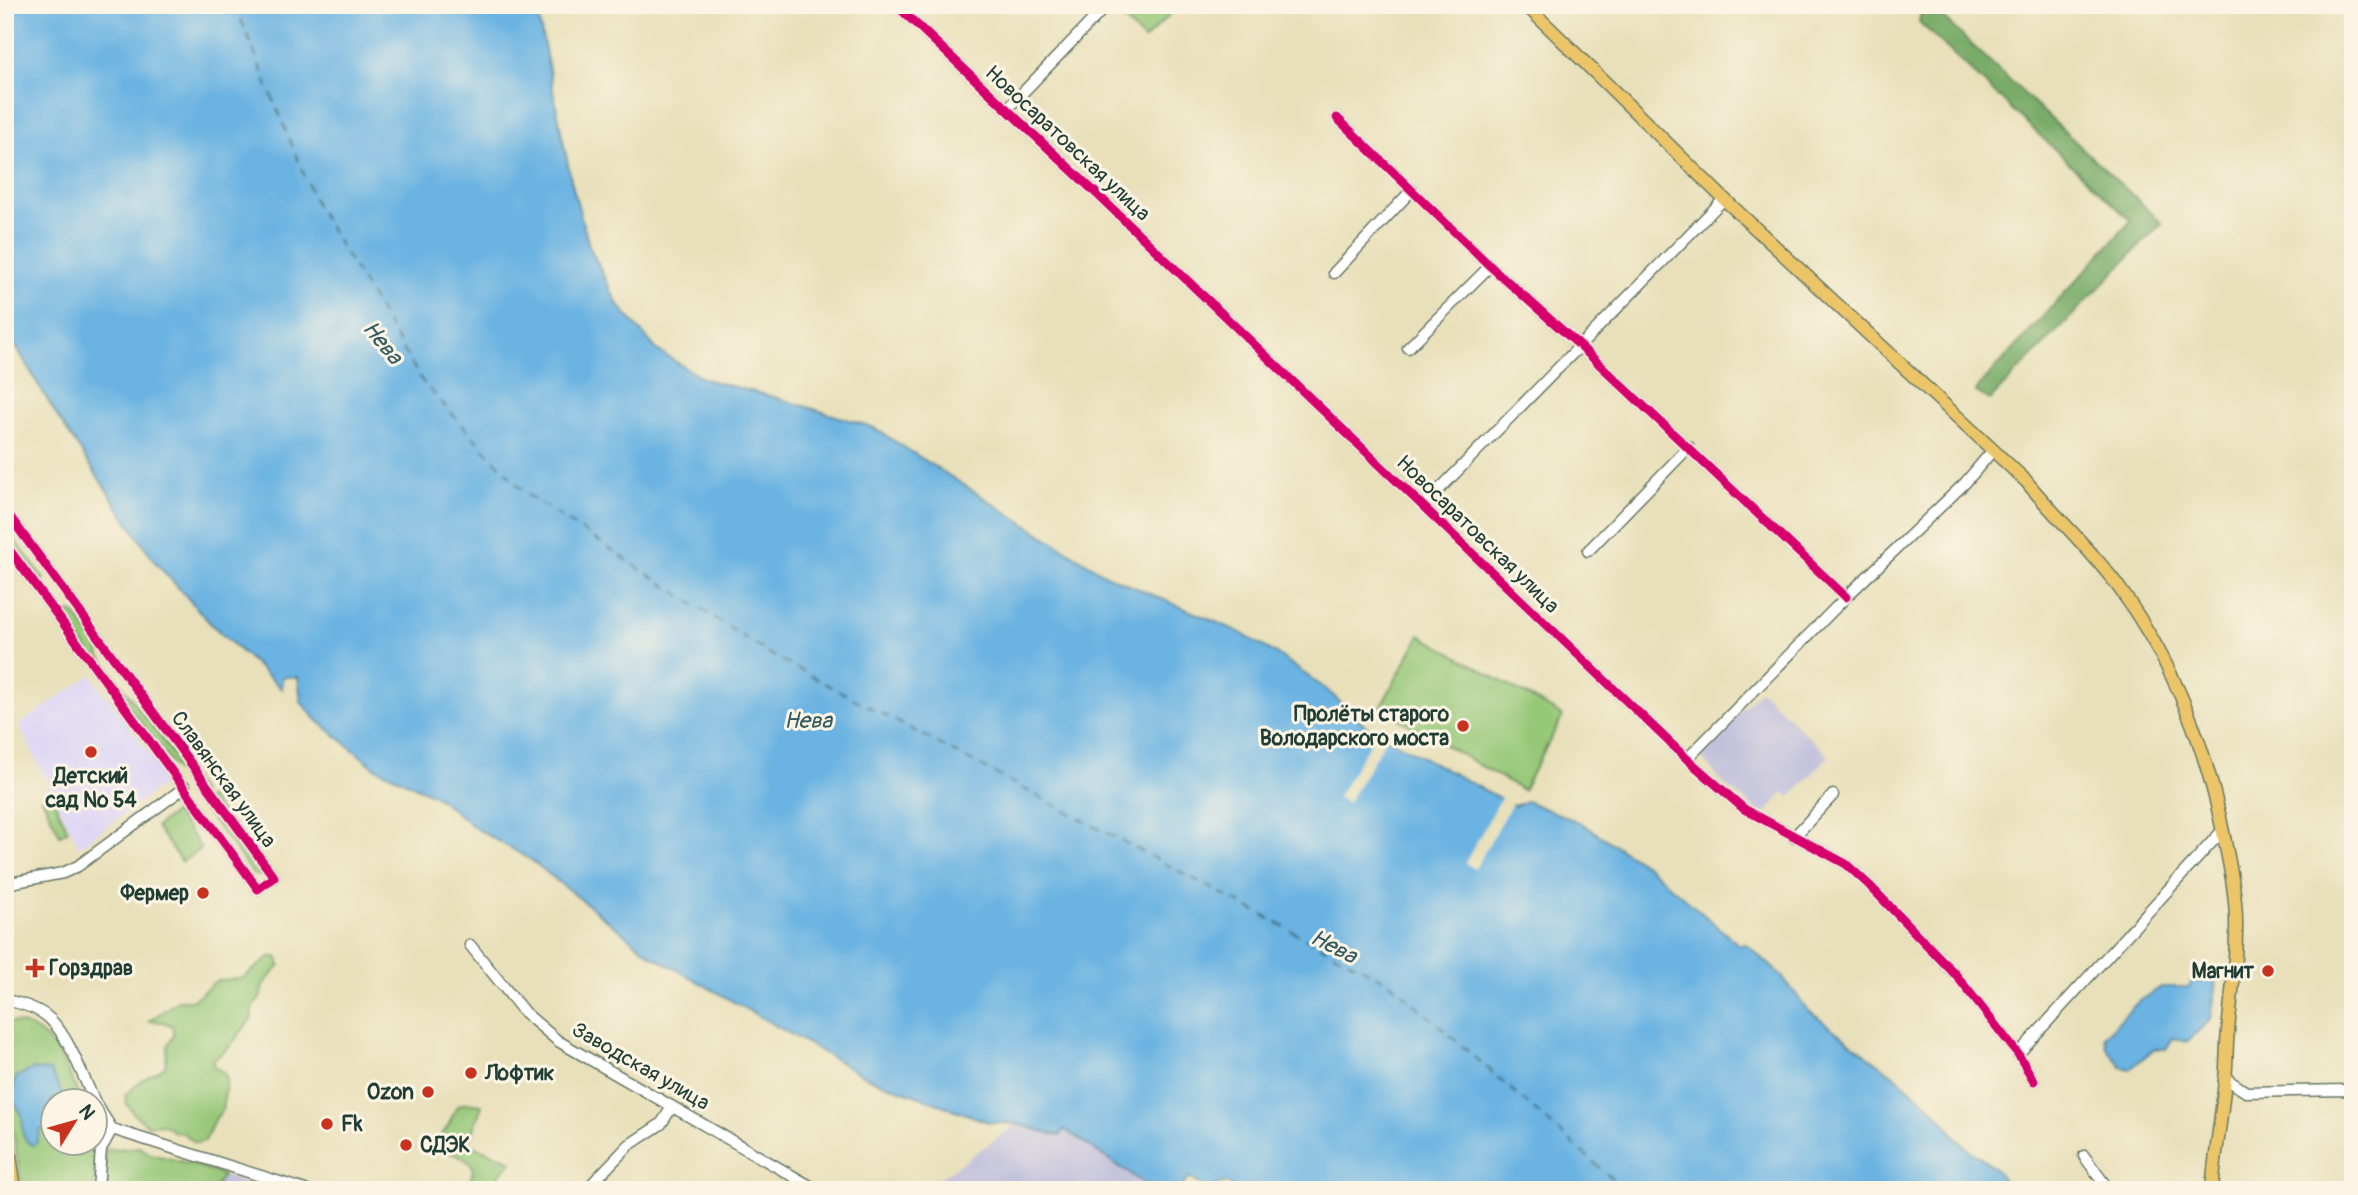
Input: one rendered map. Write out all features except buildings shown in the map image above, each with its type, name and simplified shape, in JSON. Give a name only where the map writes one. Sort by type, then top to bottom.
[{"type":"main road","points":[[1526,5],[1724,200],[2026,481],[2103,567],[2167,665],[2197,733],[2212,780],[2234,891],[2236,928],[2225,1077],[2212,1190]]},
{"type":"main road","points":[[5,1121],[15,1190]]},
{"type":"street","name":"Новосаратовская улица","points":[[896,5],[1424,505],[1687,759],[1744,809],[1846,864],[1869,884],[1956,975],[2018,1054],[2034,1081]]},
{"type":"street","points":[[1007,108],[1107,5]]},
{"type":"street","points":[[1337,118],[1490,266],[1689,447],[1846,597]]},
{"type":"street","points":[[1334,273],[1412,190]]},
{"type":"street","points":[[1424,505],[1724,200]]},
{"type":"street","points":[[1408,348],[1490,266]]},
{"type":"street","points":[[1588,551],[1689,447]]},
{"type":"street","points":[[1687,759],[1846,597],[1965,483],[1993,450]]},
{"type":"street","name":"Славянская улица","points":[[5,510],[274,877],[258,889],[5,544]]},
{"type":"street","points":[[53,609],[69,597]]},
{"type":"street","points":[[5,884],[63,873],[78,866],[185,787]]},
{"type":"street","points":[[1794,837],[1833,795]]},
{"type":"street","points":[[2018,1054],[2223,830]]},
{"type":"street","name":"Заводская улица","points":[[470,945],[524,1012],[558,1041],[817,1190]]},
{"type":"street","points":[[5,1000],[49,1017],[65,1041],[87,1086]]},
{"type":"street","points":[[2225,1077],[2246,1091],[2347,1090],[2353,1094]]},
{"type":"street","points":[[586,1190],[629,1145],[661,1124],[672,1107]]},
{"type":"street","points":[[108,1123],[112,1129],[305,1190]]},
{"type":"street","points":[[98,1190],[101,1149],[112,1129]]},
{"type":"street","points":[[2084,1156],[2109,1190]]},
{"type":"shaded area","name":"Детский сад № 54","points":[[91,675],[169,780],[79,847],[19,725]]},
{"type":"shaded area","points":[[1760,690],[1829,756],[1791,797],[1784,792],[1764,815],[1726,786],[1699,755]]},
{"type":"shaded area","points":[[1017,1124],[1060,1136],[1063,1129],[1154,1190],[923,1190]]},
{"type":"shaded area","points":[[224,1175],[267,1190],[213,1190]]},
{"type":"green space","points":[[1130,5],[1179,5],[1144,40],[1120,15]]},
{"type":"green space","points":[[1922,6],[1936,11],[2162,223],[1990,400],[1976,392],[1981,384],[2131,221],[1919,22]]},
{"type":"green space","points":[[5,526],[44,579],[39,582],[5,537]]},
{"type":"green space","points":[[70,612],[75,614],[100,648],[99,655],[202,793],[196,797],[64,618]]},
{"type":"green space","points":[[1420,635],[1563,716],[1523,790],[1380,708]]},
{"type":"green space","points":[[51,794],[68,830],[60,835],[42,798]]},
{"type":"green space","points":[[209,797],[226,819],[224,824],[250,858],[256,858],[264,871],[260,876],[254,875],[200,803]]},
{"type":"green space","points":[[175,812],[201,848],[182,862],[156,827]]},
{"type":"green space","points":[[270,957],[277,957],[280,965],[263,985],[260,998],[253,1007],[251,1019],[230,1046],[212,1061],[214,1067],[227,1078],[222,1110],[213,1122],[205,1141],[196,1143],[183,1133],[174,1132],[163,1124],[148,1125],[135,1115],[127,1104],[125,1095],[142,1080],[165,1067],[168,1044],[174,1035],[173,1026],[149,1021],[179,1000],[193,1000],[216,981],[243,978]]},
{"type":"green space","points":[[5,1023],[25,1025],[47,1039],[56,1050],[75,1086],[38,1086],[38,1156],[96,1156],[94,1190],[22,1190],[5,1080]]},
{"type":"green space","points":[[465,1103],[482,1105],[468,1144],[512,1161],[485,1190],[466,1190],[473,1173],[471,1164],[462,1157],[433,1147],[448,1126],[457,1106]]},
{"type":"green space","points":[[140,1147],[150,1154],[223,1175],[213,1190],[101,1190],[108,1150]]},
{"type":"water","name":"Нева","points":[[5,5],[536,5],[571,180],[589,246],[618,305],[657,350],[704,379],[872,427],[1106,575],[1237,631],[1283,658],[1327,690],[1368,728],[1514,806],[1526,801],[1581,823],[1648,867],[1739,945],[1746,944],[1781,975],[1809,1011],[1900,1080],[1934,1110],[1964,1146],[1993,1167],[2012,1190],[1237,1190],[1226,1182],[1207,1189],[1189,1177],[1180,1190],[1154,1190],[1064,1129],[1060,1136],[1017,1124],[988,1122],[868,1078],[651,955],[531,860],[474,827],[436,796],[374,767],[318,721],[301,702],[298,677],[282,677],[282,689],[211,624],[155,562],[57,416],[5,328]]},
{"type":"water","points":[[2213,972],[2212,979],[2216,984],[2211,1019],[2187,1042],[2173,1038],[2166,1049],[2154,1049],[2130,1069],[2121,1067],[2107,1048],[2104,1036],[2139,1001],[2161,987],[2189,987],[2193,979],[2202,982],[2204,973]]},
{"type":"water","points":[[33,1069],[51,1071],[58,1086],[38,1086],[36,1144],[28,1142],[24,1135],[22,1115],[15,1102],[16,1077]]},
{"type":"pier","points":[[1378,729],[1388,735],[1348,803],[1338,797]]},
{"type":"pier","points":[[1502,796],[1513,802],[1475,869],[1465,863]]},
{"type":"ferry route","points":[[235,5],[317,207],[422,381],[525,493],[768,653],[1392,984],[1615,1181],[1619,1190]]},
{"type":"cycle path","points":[[896,5],[1687,759],[1744,809],[1846,864],[1869,885],[1956,975],[2018,1054],[2034,1081]]},
{"type":"cycle path","points":[[1337,118],[1490,266],[1580,346],[1846,597]]},
{"type":"cycle path","points":[[5,510],[274,877],[258,889],[5,544]]},
{"type":"place","name":"Пролёты старого Володарского моста","points":[[1463,726]]},
{"type":"place","name":"Детский сад № 54","points":[[91,752]]},
{"type":"place","name":"Фермер","points":[[203,893]]},
{"type":"place","name":"Горздрав","points":[[35,968]]},
{"type":"place","name":"Магнит","points":[[2268,971]]},
{"type":"place","name":"Лофтик","points":[[471,1073]]},
{"type":"place","name":"Ozon","points":[[428,1092]]},
{"type":"place","name":"Fk","points":[[327,1124]]},
{"type":"place","name":"СДЭК","points":[[406,1145]]}]
